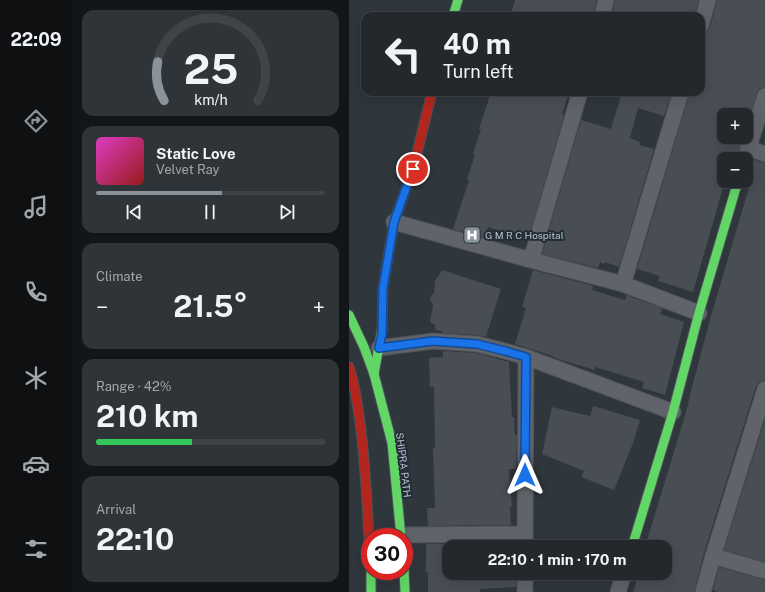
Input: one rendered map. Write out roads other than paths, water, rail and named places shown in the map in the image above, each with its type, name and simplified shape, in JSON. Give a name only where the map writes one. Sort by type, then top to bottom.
[{"type":"street","points":[[454,12],[458,0]]},
{"type":"street","points":[[603,12],[606,0]]},
{"type":"street","points":[[705,12],[709,0]]},
{"type":"street","name":"SHIPRA PATH","points":[[400,528],[392,443],[374,374],[382,334],[383,288],[394,222],[413,169],[431,96]]},
{"type":"street","points":[[531,260],[579,96]]},
{"type":"street","points":[[623,284],[680,96]]},
{"type":"street","points":[[747,152],[765,96]]},
{"type":"street","points":[[753,154],[765,154]]},
{"type":"street","points":[[634,540],[673,412],[699,313],[736,188]]},
{"type":"street","points":[[394,222],[623,284],[699,313]]},
{"type":"street","points":[[349,315],[364,347],[374,374],[356,394]]},
{"type":"street","points":[[379,348],[433,341],[477,344],[526,357],[673,412]]},
{"type":"street","points":[[413,536],[525,540],[526,357]]},
{"type":"street","points":[[349,367],[356,394],[365,456],[369,528]]},
{"type":"street","points":[[703,592],[765,389]]},
{"type":"street","points":[[713,556],[765,571]]},
{"type":"street","points":[[369,591],[370,580]]},
{"type":"street","points":[[404,580],[405,592]]},
{"type":"street","points":[[525,580],[525,592]]},
{"type":"street","points":[[618,592],[622,580]]},
{"type":"place","name":"G M R C Hospital","points":[[472,235]]}]
